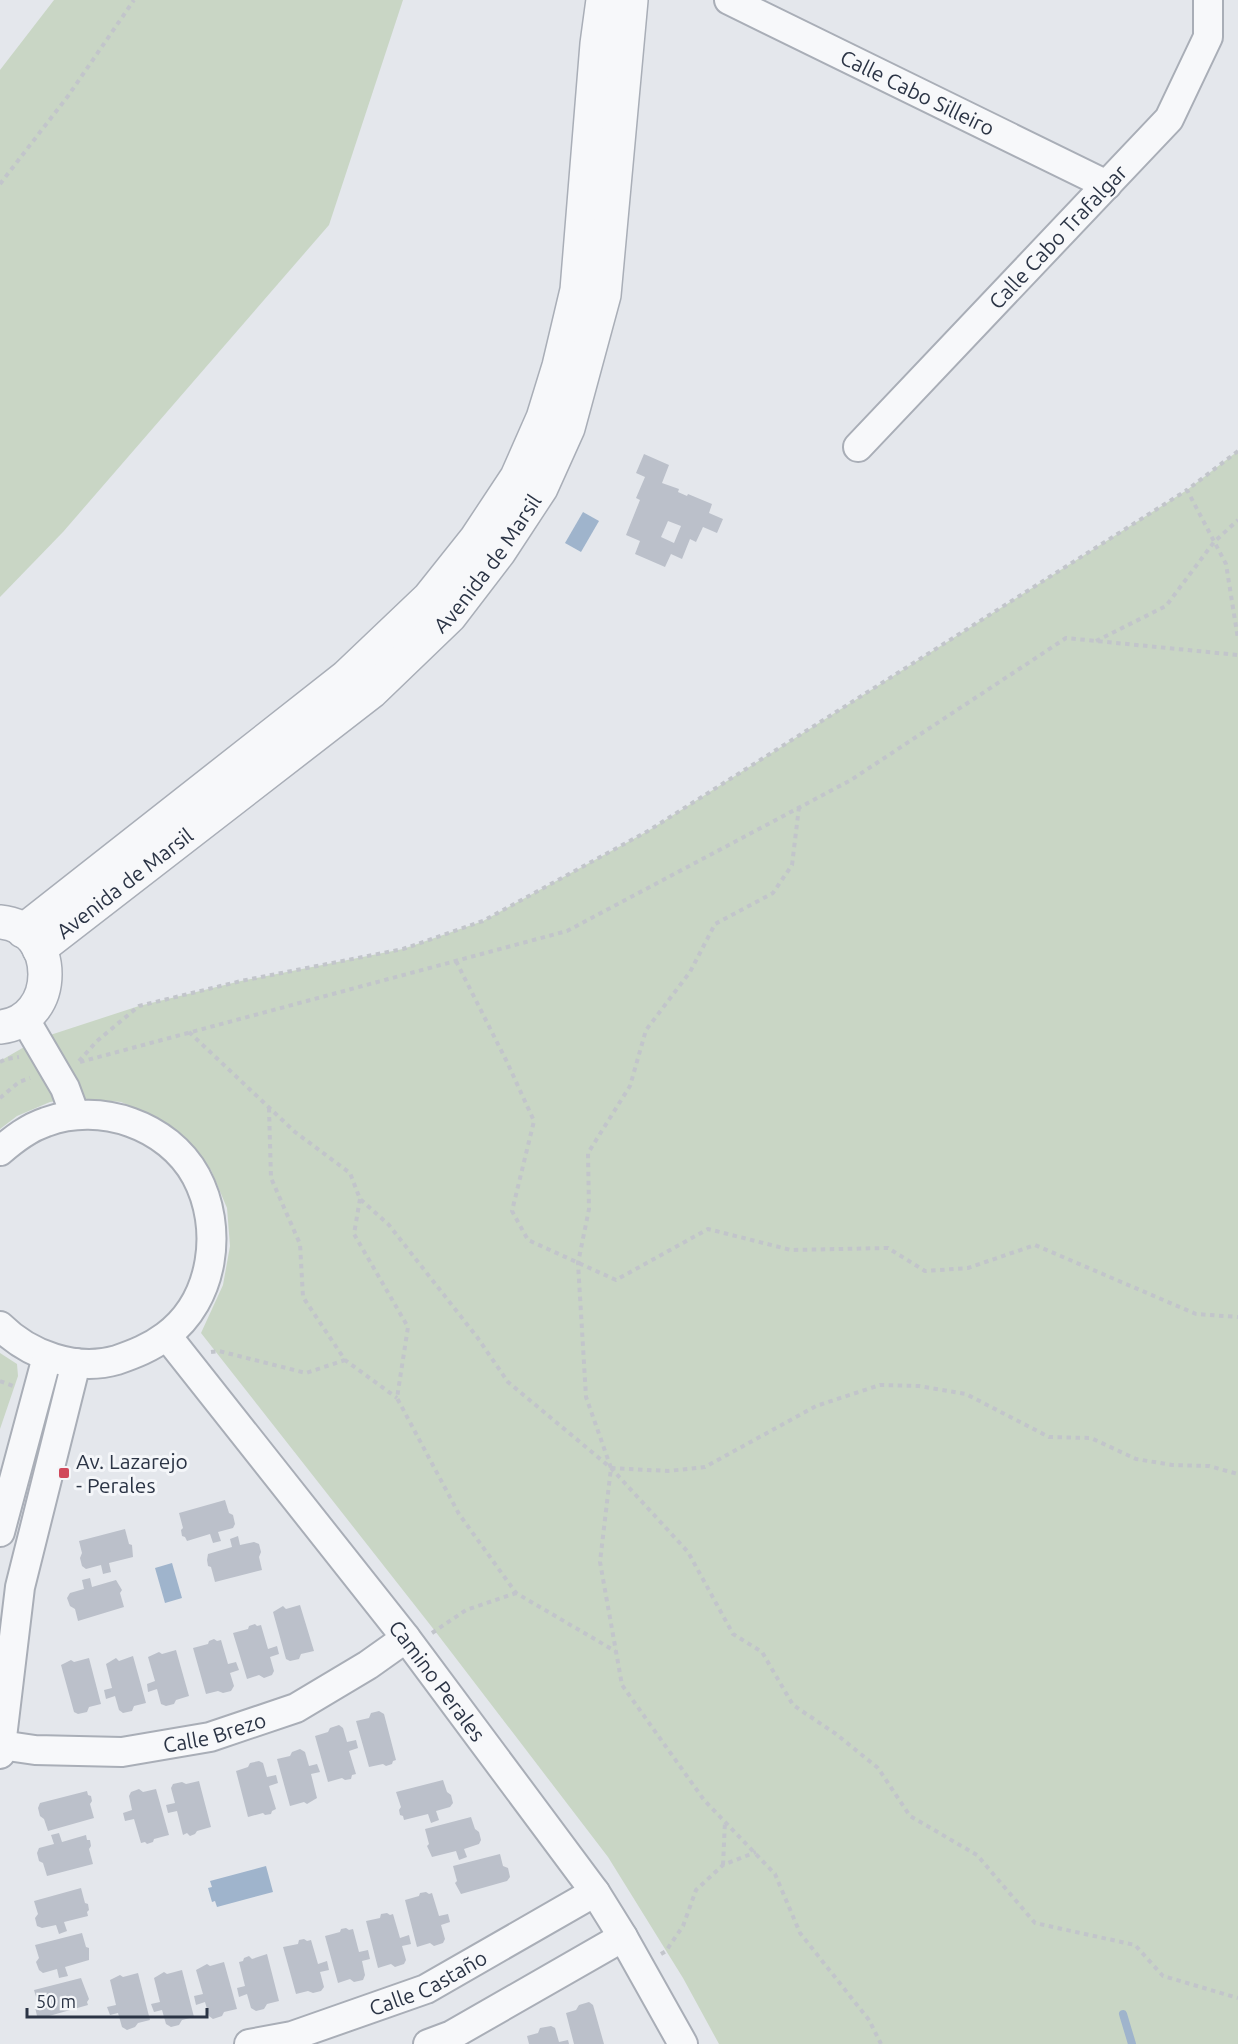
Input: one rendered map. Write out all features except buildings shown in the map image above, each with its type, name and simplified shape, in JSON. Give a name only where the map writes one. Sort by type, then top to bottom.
[{"type":"street","name":"Avenida de Marsil","points":[[21,934],[346,677],[429,598],[476,539],[518,477],[543,418],[559,366],[577,290],[597,44],[603,0]]},
{"type":"street","name":"Avenida de Marsil","points":[[21,934],[371,692],[450,616],[499,552],[541,488],[568,428],[604,295],[631,0]]},
{"type":"street","name":"Calle Cabo Silleiro","points":[[729,0],[1107,185]]},
{"type":"street","name":"Calle Cabo Trafalgar","points":[[858,447],[1169,119],[1208,37],[1208,0]]},
{"type":"street","points":[[21,934],[46,971],[45,988],[37,1005],[12,1023],[55,1068],[75,1115]]},
{"type":"street","points":[[0,1151],[19,1135],[46,1122],[75,1115],[111,1116],[145,1128],[173,1148],[195,1175],[209,1208],[213,1243],[206,1278],[191,1310],[167,1336],[139,1353],[108,1362],[76,1363],[47,1357],[14,1340],[0,1326]]},
{"type":"street","name":"Camino Perales","points":[[167,1336],[409,1642],[595,1892],[683,2044]]},
{"type":"street","points":[[0,1532],[47,1357]]},
{"type":"street","points":[[1,1749],[20,1587],[76,1363]]},
{"type":"street","name":"Calle Brezo","points":[[1,1749],[122,1752],[210,1737],[296,1708],[409,1642]]},
{"type":"street","name":"Calle Castaño","points":[[249,2044],[292,2036],[426,1989],[595,1892]]},
{"type":"street","points":[[428,2044],[452,2035],[623,1937]]},
{"type":"path","points":[[0,184],[68,96],[134,0]]},
{"type":"path","points":[[1238,451],[1187,490],[648,831],[483,921],[403,949],[241,981],[139,1006],[98,1041],[77,1063],[567,931],[851,780],[1066,638],[1238,655]]},
{"type":"path","points":[[1187,490],[1226,564],[1238,639]]},
{"type":"path","points":[[1096,641],[1166,606],[1214,542],[1238,520]]},
{"type":"path","points":[[799,807],[792,866],[773,893],[715,924],[690,972],[646,1030],[630,1086],[588,1153],[589,1209],[578,1263],[586,1397],[611,1468],[600,1562],[622,1685],[704,1800],[775,1874],[800,1933],[869,2020],[881,2044]]},
{"type":"path","points":[[456,961],[534,1121],[512,1211],[528,1240],[578,1263],[616,1280],[708,1229],[791,1250],[888,1248],[925,1271],[968,1268],[1035,1245],[1196,1314],[1238,1317]]},
{"type":"path","points":[[189,1032],[295,1132],[350,1173],[360,1198],[396,1234],[477,1337],[508,1382],[611,1468],[688,1552],[733,1634],[762,1652],[793,1705],[836,1734],[878,1768],[910,1816],[977,1855],[1035,1923],[1135,1945],[1163,1976],[1238,1998]]},
{"type":"path","points":[[0,1098],[19,1082],[55,1068]]},
{"type":"path","points":[[269,1107],[271,1178],[300,1244],[303,1297],[345,1360],[397,1398],[459,1514],[516,1593],[616,1651]]},
{"type":"path","points":[[360,1198],[354,1234],[408,1327],[397,1398]]},
{"type":"path","points":[[208,1353],[219,1351],[306,1373],[345,1360]]},
{"type":"path","points":[[611,1468],[668,1472],[705,1467],[816,1406],[880,1385],[919,1386],[966,1395],[1050,1437],[1091,1438],[1136,1459],[1172,1465],[1209,1466],[1238,1474]]},
{"type":"path","points":[[409,1642],[466,1610],[516,1593]]},
{"type":"path","points":[[723,1865],[725,1821]]},
{"type":"path","points":[[640,1968],[666,1950],[683,1926],[696,1890],[723,1865],[756,1852]]},
{"type":"green space","points":[[54,0],[403,0],[329,225],[63,532],[0,597],[0,70]]},
{"type":"green space","points":[[1238,451],[1238,2044],[719,2044],[683,1978],[608,1857],[435,1631],[201,1333],[223,1285],[230,1246],[227,1208],[211,1170],[184,1136],[156,1117],[121,1102],[77,1098],[50,1102],[17,1116],[0,1129],[0,1061],[38,1039],[139,1006],[241,981],[403,949],[483,921],[648,831],[1187,490]]},
{"type":"green space","points":[[0,1353],[17,1364],[18,1376],[0,1429]]},
{"type":"water","points":[[583,512],[599,521],[581,552],[565,543]]},
{"type":"water","points":[[172,1563],[182,1598],[165,1603],[155,1568]]},
{"type":"water","points":[[266,1866],[273,1892],[217,1907],[215,1901],[212,1902],[208,1888],[212,1887],[210,1881]]},
{"type":"waterway","points":[[1123,2014],[1132,2044]]},
{"type":"place","name":"Av. Lazarejo - Perales","points":[[64,1473]]}]
